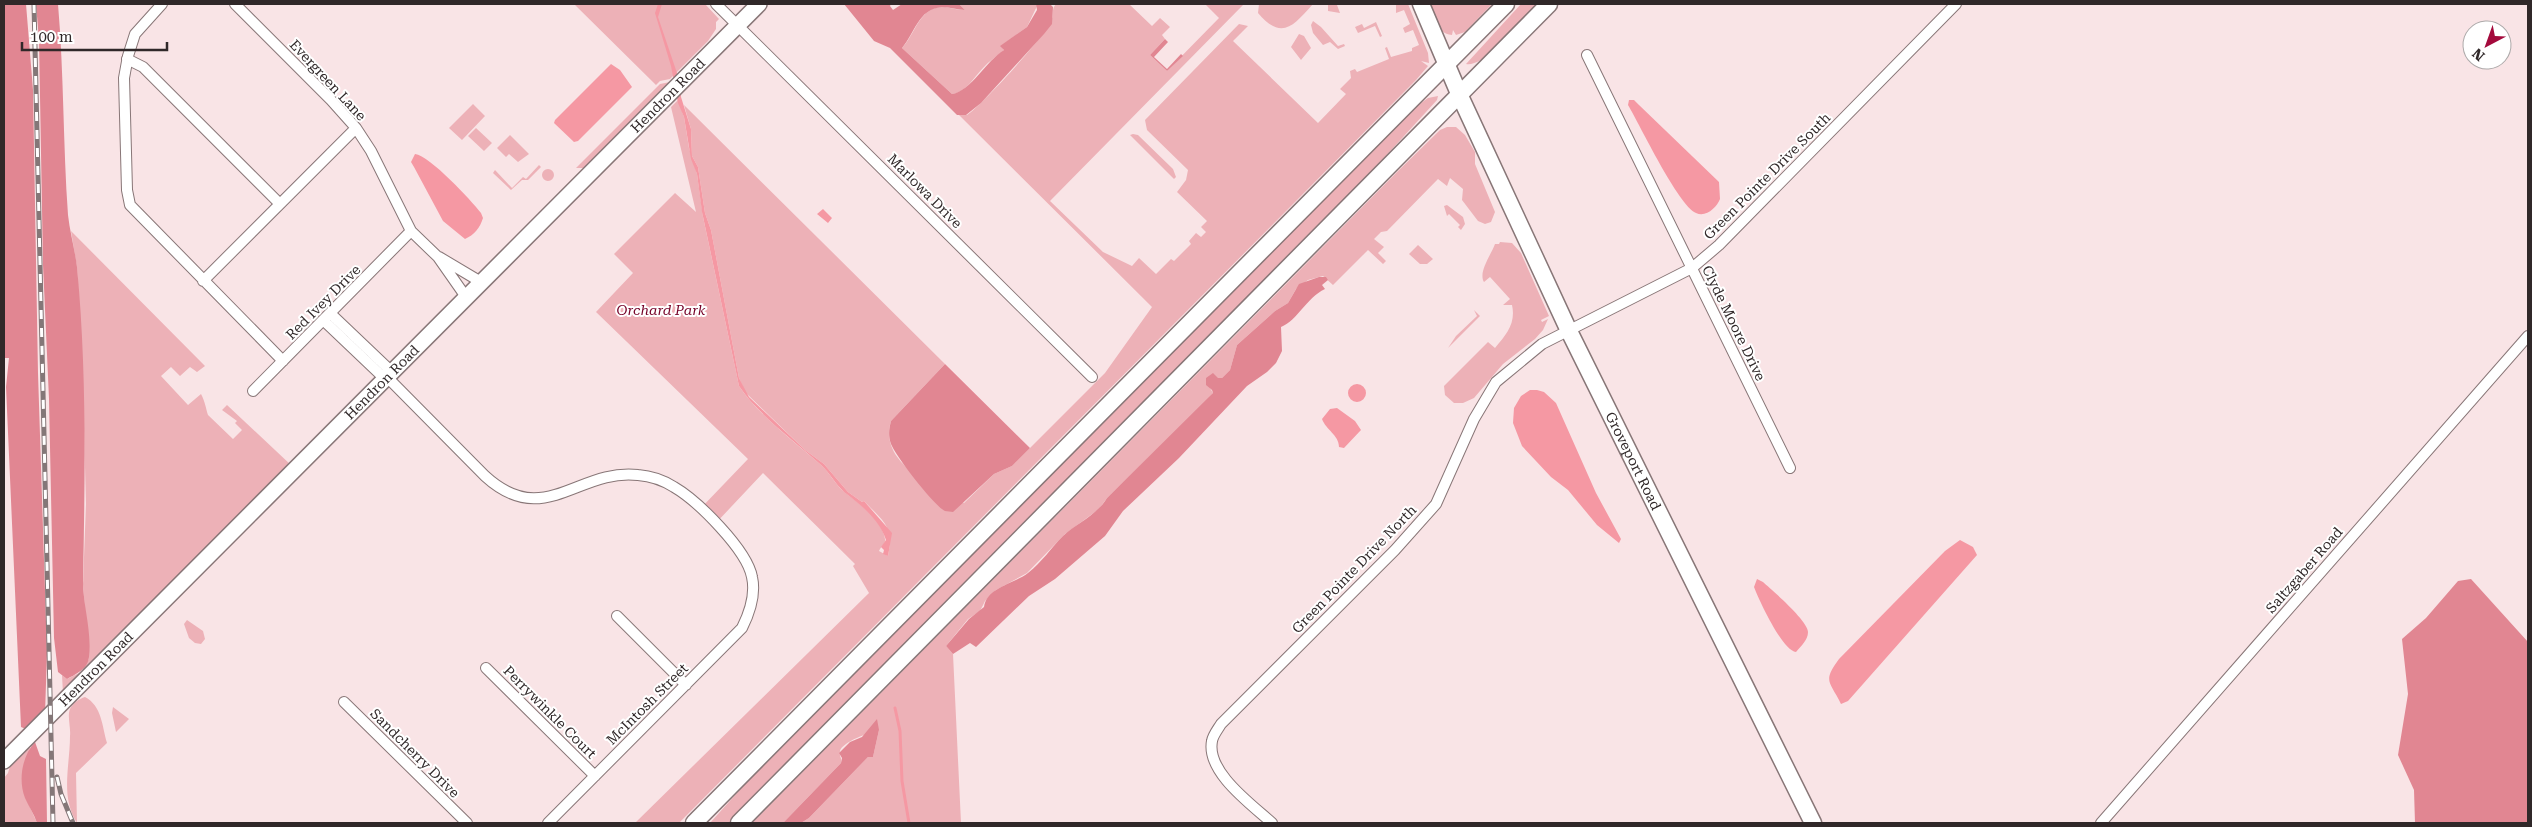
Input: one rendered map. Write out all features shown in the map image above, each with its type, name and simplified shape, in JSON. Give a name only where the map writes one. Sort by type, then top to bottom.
[{"type":"main road","name":"Groveport Road","points":[[1422,4],[1460,96],[1569,331],[1813,823]]},
{"type":"main road","points":[[694,823],[1506,4]]},
{"type":"main road","points":[[740,823],[1549,4]]},
{"type":"street","points":[[162,4],[135,34],[124,78],[127,190],[130,205],[283,361]]},
{"type":"street","name":"Evergreen Lane","points":[[235,4],[356,128],[371,151],[411,231],[438,256],[481,282]]},
{"type":"street","name":"Marlowa Drive","points":[[716,4],[1092,376]]},
{"type":"street","name":"Hendron Road","points":[[4,761],[759,4]]},
{"type":"street","name":"Green Pointe Drive South","points":[[1569,331],[1692,268],[1746,218],[1956,4]]},
{"type":"street","name":"Clyde Moore Drive","points":[[1587,55],[1790,468]]},
{"type":"street","points":[[128,59],[143,67],[280,204]]},
{"type":"street","points":[[203,281],[356,128]]},
{"type":"street","name":"Red Ivey Drive","points":[[253,391],[411,231]]},
{"type":"street","name":"Evergreen Lane","points":[[438,256],[466,298]]},
{"type":"street","points":[[327,317],[388,376]]},
{"type":"street","name":"Green Pointe Drive North","points":[[1272,823],[1224,779],[1212,758],[1212,740],[1222,724],[1395,550],[1436,504],[1474,419],[1496,382],[1542,344],[1569,331]]},
{"type":"street","name":"Saltzgaber Road","points":[[2101,823],[2528,336]]},
{"type":"street","name":"McIntosh Street","points":[[388,376],[502,491],[517,497],[545,498],[602,479],[627,474],[651,477],[673,486],[685,494],[743,553],[752,576],[753,596],[742,628],[548,823]]},
{"type":"street","points":[[617,616],[686,685]]},
{"type":"street","name":"Perrywinkle Court","points":[[486,668],[595,776]]},
{"type":"street","name":"Sandcherry Drive","points":[[344,702],[467,823]]},
{"type":"green space","points":[[574,4],[705,4],[719,19],[716,22],[716,29],[708,41],[670,79],[660,81],[656,85]]},
{"type":"green space","points":[[959,4],[1036,4],[1037,6],[1027,27],[1001,46],[1004,50],[985,65],[966,88],[952,94],[902,48],[919,21],[930,10],[945,7],[965,10]]},
{"type":"green space","name":"Orchard Park","points":[[1056,4],[1129,4],[1152,26],[1160,18],[1170,27],[1162,35],[1165,39],[1150,55],[1167,71],[1219,18],[1205,4],[1244,4],[1050,201],[1103,252],[1132,266],[1139,258],[1156,274],[1171,259],[1174,261],[1191,244],[1189,241],[1196,233],[1201,237],[1206,232],[1201,227],[1207,221],[1177,192],[1186,180],[1188,170],[1147,130],[1145,120],[1239,24],[1248,26],[1233,41],[1318,123],[1346,94],[1340,89],[1351,78],[1350,71],[1355,69],[1357,72],[1389,59],[1385,48],[1387,47],[1391,57],[1412,51],[1412,48],[1419,45],[1413,30],[1405,33],[1403,28],[1410,24],[1404,10],[1396,13],[1396,4],[1408,4],[1428,53],[1429,63],[1421,61],[1428,66],[1416,80],[679,823],[635,823],[869,593],[853,566],[855,564],[763,473],[715,524],[700,509],[748,459],[596,312],[633,273],[614,254],[675,193],[696,212],[671,107],[678,100],[684,117],[739,386],[766,418],[821,465],[840,488],[874,518],[885,539],[879,551],[888,556],[890,538],[886,525],[882,520],[864,501],[862,502],[848,492],[824,464],[805,450],[746,393],[739,378],[711,230],[705,213],[698,167],[692,156],[691,129],[684,105],[945,364],[891,421],[889,436],[893,450],[912,472],[964,503],[994,474],[1012,466],[1105,373],[1152,307],[959,115],[967,115],[975,109],[1025,56],[1051,22]]},
{"type":"green space","points":[[1259,4],[1313,4],[1293,24],[1281,28],[1266,22],[1258,13]]},
{"type":"green space","points":[[1328,4],[1340,4],[1337,5],[1340,13],[1328,11]]},
{"type":"green space","points":[[1425,4],[1492,4],[1465,32],[1456,35],[1453,30],[1452,35],[1438,28]]},
{"type":"green space","points":[[1521,4],[1540,4],[1494,50],[1474,63],[1466,64]]},
{"type":"green space","points":[[1313,21],[1338,46],[1344,44],[1345,46],[1338,49],[1330,42],[1323,45],[1313,33],[1311,25]]},
{"type":"green space","points":[[1376,22],[1382,36],[1380,37],[1375,26],[1358,33],[1355,27],[1362,24],[1364,28]]},
{"type":"green space","points":[[1299,34],[1304,36],[1311,48],[1301,60],[1291,47]]},
{"type":"green space","points":[[696,56],[697,58],[587,168],[576,168],[660,84],[670,82]]},
{"type":"green space","points":[[1438,96],[1437,100],[1339,207],[736,817],[729,823],[710,823],[782,743],[1411,110],[1428,98]]},
{"type":"green space","points":[[473,104],[485,116],[462,140],[449,128]]},
{"type":"green space","points":[[1447,127],[1456,127],[1465,135],[1475,152],[1475,164],[1495,212],[1491,222],[1485,224],[1478,221],[1462,200],[1463,189],[1450,178],[1447,186],[1438,179],[1387,231],[1381,232],[1374,239],[1384,247],[1378,253],[1386,261],[1383,264],[1368,250],[1333,285],[1323,276],[1308,280],[1296,289],[1288,303],[1275,311],[1237,345],[1230,370],[1222,378],[1218,378],[1210,388],[1213,393],[1200,408],[1107,498],[1099,509],[1065,534],[1027,573],[996,590],[985,601],[980,611],[968,619],[946,646],[953,654],[961,823],[801,823],[809,818],[868,757],[873,757],[879,730],[846,744],[840,751],[841,763],[783,823],[752,823],[1397,172],[1440,130]]},
{"type":"green space","points":[[476,128],[492,143],[484,151],[468,136]]},
{"type":"green space","points":[[510,135],[529,154],[518,162],[509,154],[506,157],[497,148]]},
{"type":"green space","points":[[1130,135],[1138,135],[1173,169],[1176,177],[1174,179]]},
{"type":"green space","points":[[539,165],[541,167],[528,180],[522,180],[511,190],[493,173],[495,170],[512,188],[523,177],[526,179]]},
{"type":"green space","points":[[548,169],[554,175],[548,181],[542,175]]},
{"type":"green space","points":[[1447,205],[1463,217],[1465,224],[1461,230],[1458,227],[1460,225],[1449,214],[1447,216],[1444,206]]},
{"type":"green space","points":[[71,231],[205,366],[197,372],[190,367],[180,376],[171,367],[161,376],[188,405],[201,394],[208,415],[233,439],[242,430],[235,423],[237,421],[222,410],[227,405],[292,466],[63,694],[62,675],[67,679],[81,672],[89,659],[83,584],[86,504],[82,356],[77,267]]},
{"type":"green space","points":[[1500,242],[1512,243],[1521,253],[1549,316],[1541,320],[1542,322],[1548,319],[1543,330],[1535,339],[1503,364],[1474,398],[1463,403],[1454,403],[1445,395],[1444,386],[1488,342],[1495,348],[1512,323],[1512,305],[1503,305],[1510,299],[1490,277],[1484,282],[1483,278],[1484,268],[1495,244]]},
{"type":"green space","points":[[1418,245],[1433,259],[1427,264],[1420,264],[1409,254]]},
{"type":"green space","points":[[1474,310],[1480,316],[1448,348],[1456,336],[1477,316]]},
{"type":"green space","points":[[187,620],[203,631],[205,639],[201,644],[195,643],[189,638],[184,624]]},
{"type":"green space","points":[[85,697],[91,701],[98,711],[107,743],[76,773],[77,823],[72,813],[67,792],[69,715],[73,705]]},
{"type":"green space","points":[[113,707],[129,719],[116,732],[112,713]]},
{"type":"green space","points":[[36,738],[30,747],[25,796],[37,823],[4,823],[4,778],[8,773],[11,762]]},
{"type":"shaded area","points":[[4,4],[26,4],[33,90],[38,373],[47,653],[45,714],[28,730],[21,727],[6,387],[9,358],[4,358]]},
{"type":"shaded area","points":[[36,4],[58,4],[68,215],[77,267],[84,385],[83,581],[90,647],[86,665],[81,671],[67,679],[58,672],[54,638],[49,399],[43,265],[39,40]]},
{"type":"shaded area","points":[[658,4],[662,4],[658,17],[678,76],[681,97],[691,129],[692,156],[698,167],[705,213],[711,230],[739,378],[749,397],[805,450],[824,464],[848,492],[862,502],[864,501],[892,533],[888,556],[883,554],[884,550],[881,547],[886,540],[874,519],[841,489],[821,465],[767,418],[739,386],[702,212],[697,174],[691,159],[684,117],[678,103],[671,66],[655,13]]},
{"type":"shaded area","points":[[844,4],[891,4],[890,6],[893,10],[902,4],[959,4],[965,10],[942,7],[927,12],[902,48],[952,94],[959,92],[972,82],[1004,50],[1000,46],[1027,27],[1037,10],[1036,4],[1050,4],[1053,7],[1052,24],[1044,34],[981,103],[966,115],[957,115],[890,48],[874,41]]},
{"type":"shaded area","points":[[1165,39],[1168,42],[1154,57],[1167,69],[1181,54],[1183,56],[1167,71],[1150,55]]},
{"type":"shaded area","points":[[611,64],[620,70],[632,87],[578,141],[574,142],[554,123],[555,120]]},
{"type":"shaded area","points":[[1629,100],[1634,100],[1719,182],[1720,199],[1711,211],[1704,214],[1696,213],[1679,196],[1628,105]]},
{"type":"shaded area","points":[[415,154],[440,170],[481,213],[482,222],[476,231],[465,239],[443,221],[411,162]]},
{"type":"shaded area","points":[[823,209],[832,218],[828,223],[817,214]]},
{"type":"shaded area","points":[[1319,277],[1326,277],[1328,280],[1322,285],[1325,289],[1312,298],[1287,324],[1281,327],[1282,351],[1276,363],[1247,386],[1179,458],[1123,511],[1105,536],[1055,579],[1029,596],[976,647],[970,643],[953,654],[946,646],[969,619],[984,607],[990,595],[1028,573],[1068,531],[1098,509],[1213,393],[1206,385],[1206,378],[1213,373],[1218,378],[1222,378],[1230,370],[1237,345],[1275,311],[1288,303],[1299,284]]},
{"type":"shaded area","points":[[945,364],[1030,448],[1012,466],[994,474],[953,512],[945,511],[924,491],[894,450],[889,435],[891,421]]},
{"type":"shaded area","points":[[1357,384],[1363,387],[1366,393],[1363,399],[1357,402],[1351,399],[1348,393],[1351,387]]},
{"type":"shaded area","points":[[1530,390],[1544,392],[1556,403],[1596,493],[1621,539],[1619,543],[1597,525],[1568,490],[1551,477],[1522,446],[1513,423],[1514,408],[1521,396]]},
{"type":"shaded area","points":[[1337,408],[1355,421],[1361,430],[1344,448],[1339,447],[1337,439],[1322,419],[1330,409]]},
{"type":"shaded area","points":[[1960,540],[1973,547],[1977,555],[1848,701],[1841,704],[1831,686],[1829,677],[1839,659],[1945,551]]},
{"type":"shaded area","points":[[1757,579],[1763,582],[1789,606],[1806,627],[1808,632],[1807,638],[1796,652],[1784,643],[1766,613],[1754,587]]},
{"type":"shaded area","points":[[2471,579],[2528,642],[2528,823],[2415,823],[2414,790],[2398,755],[2408,694],[2402,639],[2426,618],[2458,581]]},
{"type":"shaded area","points":[[877,719],[879,730],[873,757],[868,757],[809,818],[801,823],[783,823],[841,763],[842,758],[839,753],[850,742],[862,737]]},
{"type":"shaded area","points":[[35,742],[40,756],[46,759],[47,823],[37,823],[23,791],[22,769],[27,754]]},
{"type":"waterway","points":[[895,708],[900,731],[902,781],[909,823]]},
{"type":"railway","points":[[34,4],[53,823]]},
{"type":"railway","points":[[57,777],[61,794],[73,823]]}]
